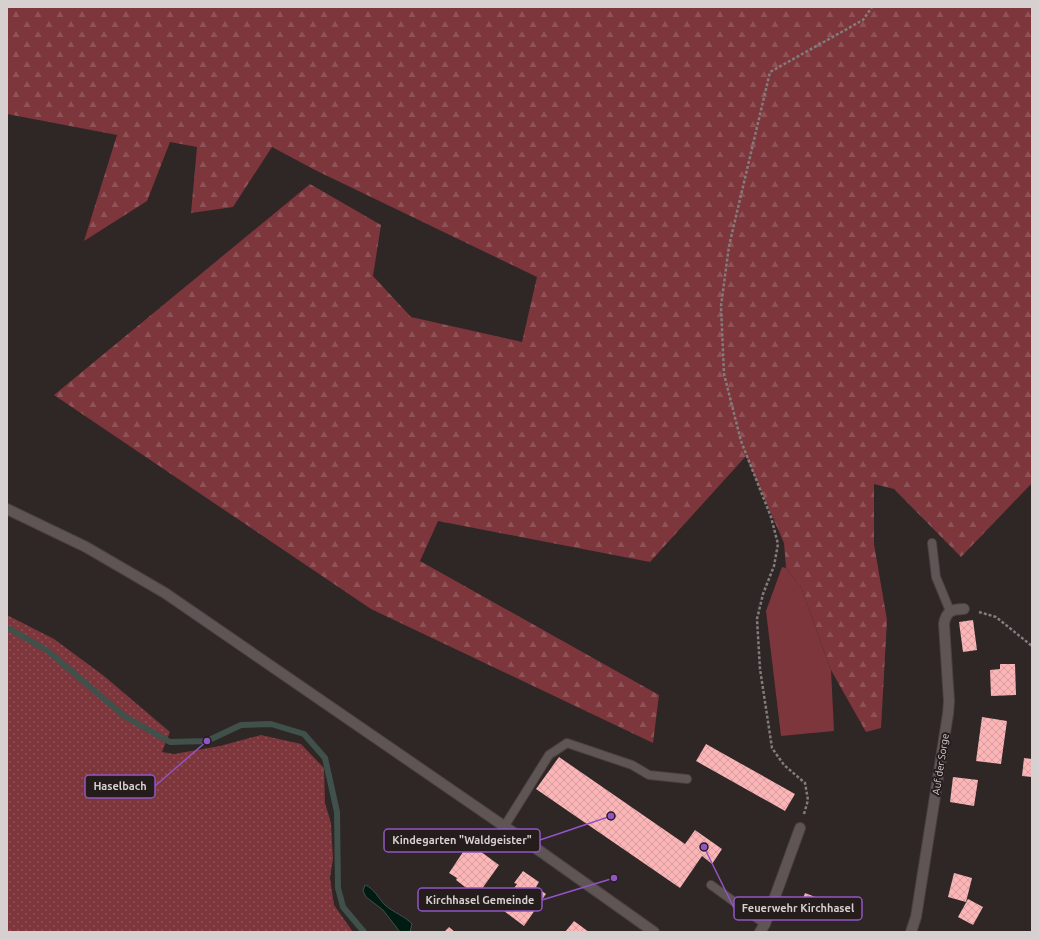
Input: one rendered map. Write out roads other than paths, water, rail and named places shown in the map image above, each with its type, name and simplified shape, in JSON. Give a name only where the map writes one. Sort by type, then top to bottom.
[{"type":"street","points":[[7,509],[86,547],[165,593],[475,806],[654,932]]},
{"type":"street","points":[[950,611],[964,609]]},
{"type":"street","name":"Auf der Sorge","points":[[911,932],[916,917],[948,714],[949,694],[944,629],[945,616],[950,611]]},
{"type":"street","points":[[763,928],[800,828]]},
{"type":"lane","points":[[932,543],[936,577],[950,611]]},
{"type":"lane","points":[[504,827],[549,755],[567,743],[632,765],[649,775],[687,779]]},
{"type":"lane","points":[[711,885],[763,928]]},
{"type":"waterway","points":[[7,629],[10,629],[48,651],[124,716],[170,742],[207,741],[241,725],[271,724],[304,734],[325,758],[337,812],[338,888],[343,907],[364,932]]},
{"type":"place","name":"Haselbach","points":[[207,741]]},
{"type":"place","name":"Kindegarten \"Waldgeister\"","points":[[611,816]]},
{"type":"place","name":"Feuerwehr Kirchhasel","points":[[704,847]]},
{"type":"place","name":"Kirchhasel Gemeinde","points":[[614,878]]}]
